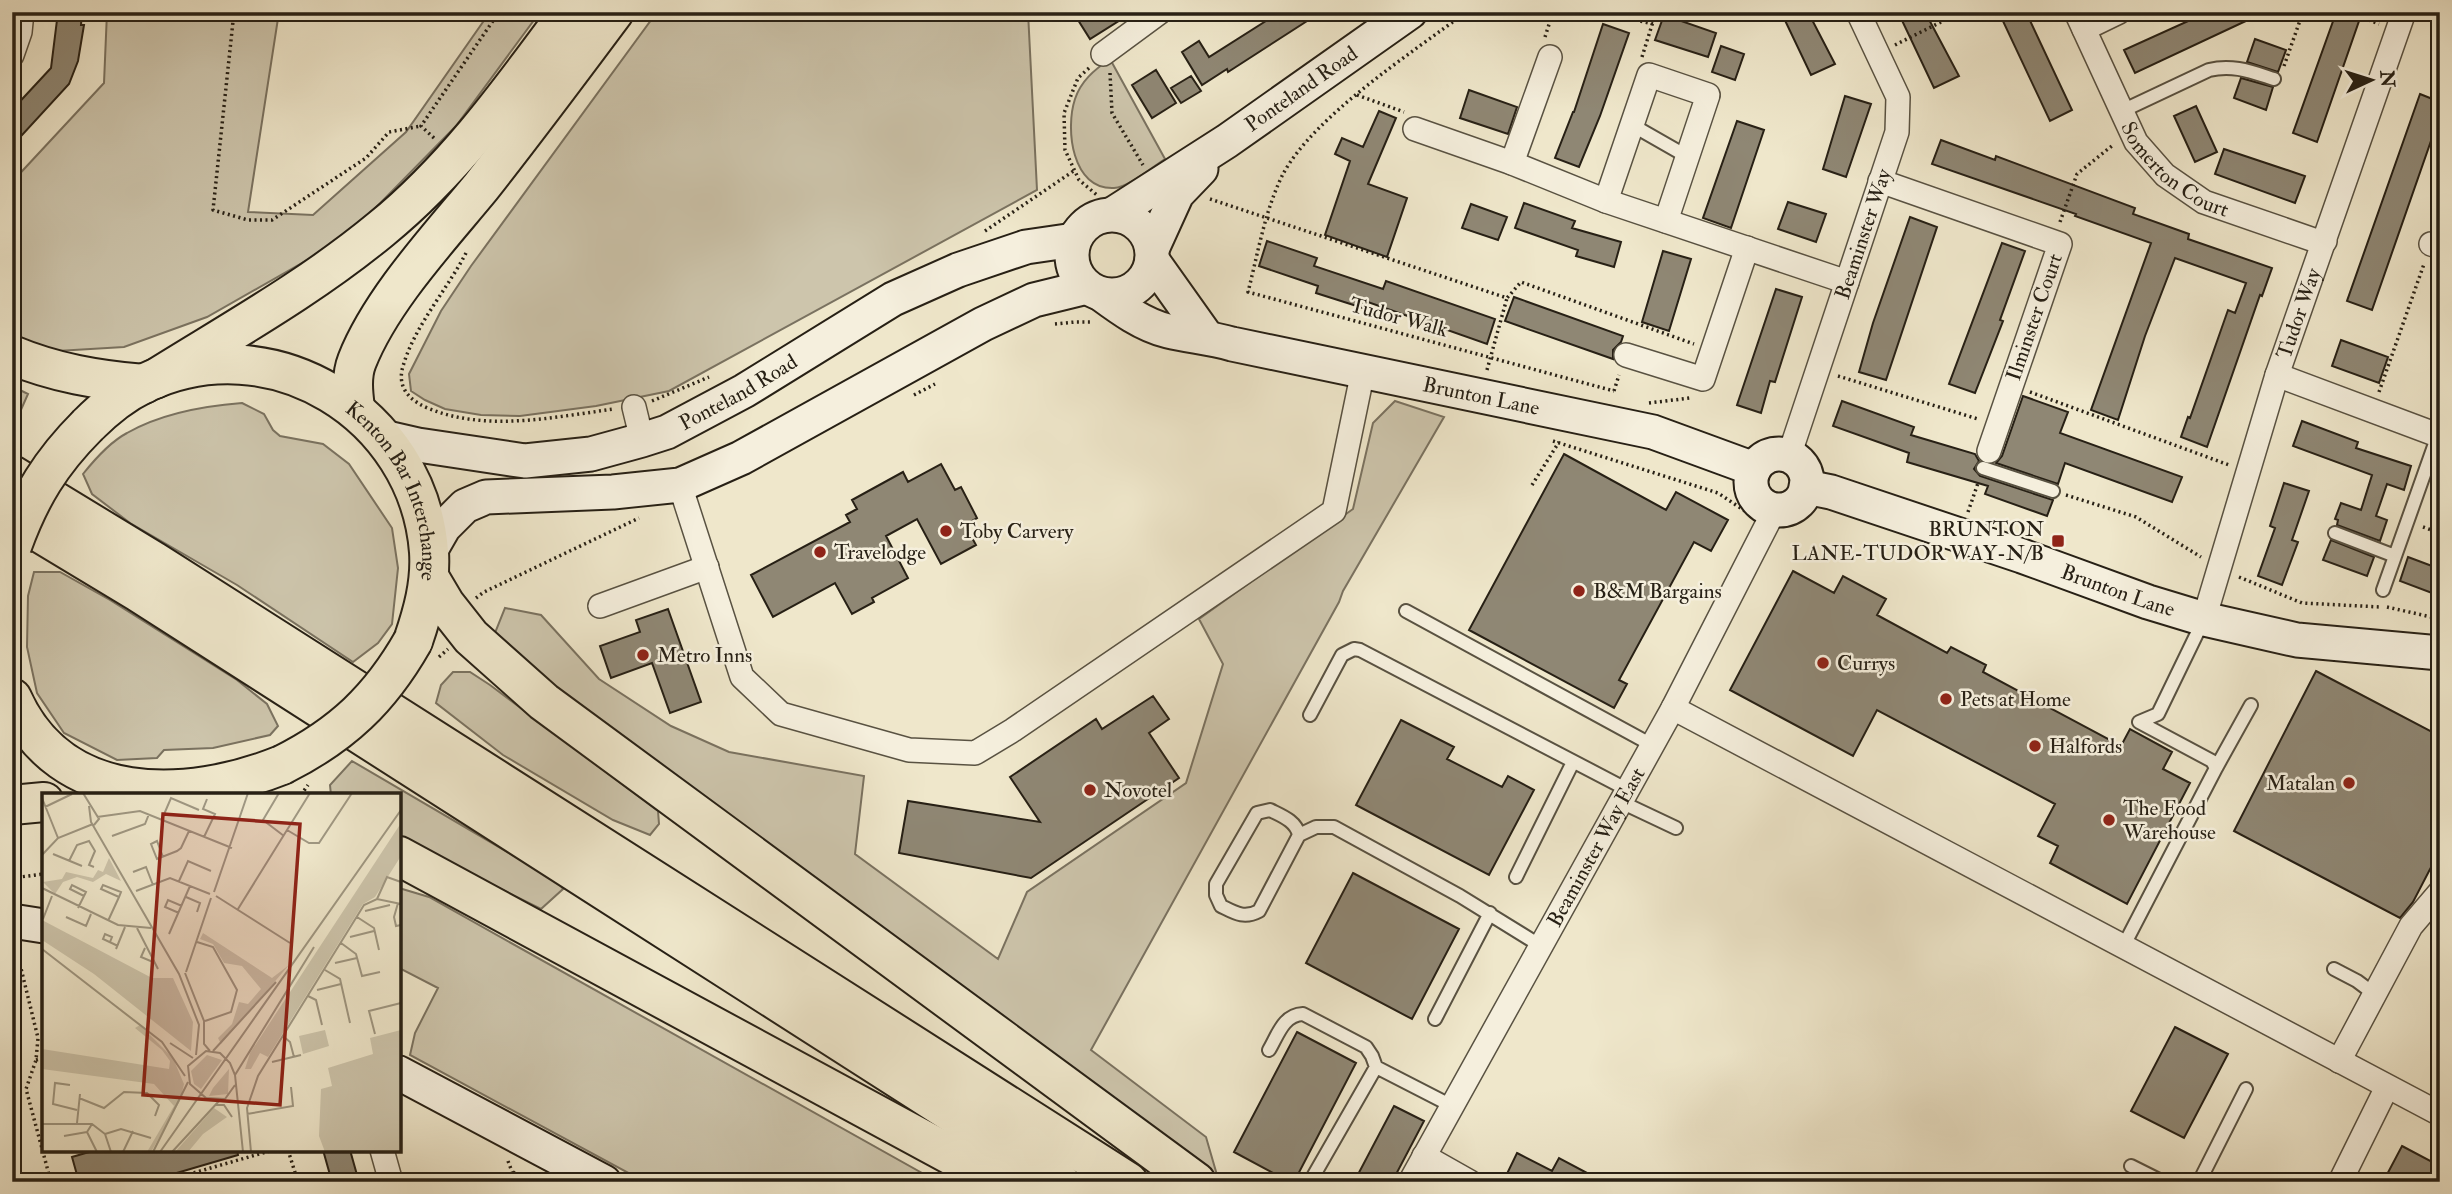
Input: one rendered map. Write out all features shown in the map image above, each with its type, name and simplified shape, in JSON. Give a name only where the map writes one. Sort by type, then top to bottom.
[{"type":"highway","points":[[12,355],[71,374],[108,381],[149,381],[313,281],[383,227],[428,186],[478,133],[569,12]]},
{"type":"highway","points":[[355,408],[353,384],[356,363],[372,331],[425,256],[614,12]]},
{"type":"highway","name":"Kenton Bar Interchange","points":[[12,545],[39,484],[68,445],[104,409],[149,381],[196,367],[238,365],[279,371],[319,386],[355,408],[383,437],[401,463],[415,491],[424,521],[429,565],[424,610],[413,641],[386,684],[358,714],[310,751],[291,785],[232,782],[190,789],[147,790],[106,782],[86,775],[58,758],[35,736],[12,698]]},
{"type":"highway","points":[[12,475],[155,562],[1128,1182]]},
{"type":"highway","points":[[12,516],[138,592],[1060,1182]]},
{"type":"highway","points":[[429,565],[445,604],[471,637],[544,702],[1196,1182]]},
{"type":"highway","points":[[122,793],[147,790]]},
{"type":"highway","points":[[12,805],[42,802]]},
{"type":"highway","points":[[12,813],[42,815]]},
{"type":"highway","points":[[401,857],[1002,1182]]},
{"type":"highway","points":[[401,867],[439,878]]},
{"type":"main road","name":"Ponteland Road","points":[[1119,210],[1227,141],[1410,12]]},
{"type":"main road","name":"Ponteland Road","points":[[1152,254],[1177,194],[1227,141]]},
{"type":"main road","points":[[1094,290],[1076,274],[1072,257],[1074,240],[1083,226],[1097,217],[1119,210],[1145,232],[1152,254],[1206,337]]},
{"type":"main road","name":"Ponteland Road","points":[[383,437],[525,461],[591,454],[642,440],[667,432],[744,391],[893,299],[958,270],[1026,247],[1074,240]]},
{"type":"main road","points":[[429,565],[444,527],[465,506],[486,497],[613,492],[680,485],[741,458],[983,324],[1034,300],[1094,290],[1121,294],[1139,286],[1152,254]]},
{"type":"main road","name":"Brunton Lane","points":[[1094,290],[1123,311],[1165,330],[1653,432],[1754,469]]},
{"type":"main road","points":[[1773,455],[1789,456],[1803,468],[1807,487],[1798,502],[1783,509],[1766,506],[1754,495],[1754,469],[1765,458],[1773,455]]},
{"type":"main road","name":"Brunton Lane","points":[[1807,487],[1830,492],[2204,619],[2297,640],[2440,653]]},
{"type":"main road","points":[[12,921],[42,926]]},
{"type":"main road","points":[[401,1074],[599,1180]]},
{"type":"street","points":[[12,55],[20,32],[22,12]]},
{"type":"street","points":[[1103,54],[1160,12]]},
{"type":"street","name":"Beaminster Way","points":[[1789,456],[1897,132],[1898,97],[1858,12]]},
{"type":"street","name":"Somerton Court","points":[[2119,12],[2080,21],[2136,142],[2165,174],[2204,202],[2314,240],[2325,241]]},
{"type":"street","name":"Tudor Way","points":[[2204,619],[2277,375],[2401,22]]},
{"type":"street","points":[[1512,163],[1550,57]]},
{"type":"street","points":[[1606,201],[1648,75],[1708,95],[1666,221]]},
{"type":"street","points":[[1415,129],[1512,163],[1606,201],[1847,282]]},
{"type":"street","name":"Ilminster Court","points":[[1881,181],[2060,244],[1986,460]]},
{"type":"street","points":[[1626,355],[1703,379],[1746,248]]},
{"type":"street","points":[[680,485],[742,677],[781,714],[909,750],[975,753],[1013,730],[1334,511],[1363,371]]},
{"type":"street","points":[[2277,375],[2439,435]]},
{"type":"street","points":[[634,407],[642,440]]},
{"type":"street","name":"Beaminster Way East","points":[[1410,1182],[1673,708],[1775,509]]},
{"type":"street","points":[[600,606],[707,567]]},
{"type":"street","points":[[1673,708],[2440,1114]]},
{"type":"street","points":[[2339,1061],[2410,926],[2440,892]]},
{"type":"street","points":[[2340,1182],[2387,1087]]},
{"type":"street","points":[[383,1152],[391,1182]]},
{"type":"street","points":[[1424,1156],[1470,1182]]},
{"type":"lane","points":[[2127,121],[2209,70],[2236,67],[2274,79]]},
{"type":"lane","points":[[1632,125],[1688,157]]},
{"type":"lane","points":[[2383,590],[2439,435]]},
{"type":"lane","points":[[1986,460],[2053,491]]},
{"type":"lane","points":[[2335,533],[2395,556]]},
{"type":"lane","points":[[1406,611],[1652,745]]},
{"type":"lane","points":[[2204,619],[2158,714],[2139,722],[2212,761],[2216,768]]},
{"type":"lane","points":[[1310,715],[1342,655],[1354,649],[1360,650],[1573,762],[1676,828]]},
{"type":"lane","points":[[2123,947],[2251,705]]},
{"type":"lane","points":[[1516,877],[1573,762]]},
{"type":"lane","points":[[1299,835],[1294,823],[1270,810],[1257,813],[1216,884],[1216,895],[1221,906],[1242,916],[1259,911],[1299,835],[1316,827],[1334,827],[1490,913],[1541,946]]},
{"type":"lane","points":[[1435,1019],[1490,913]]},
{"type":"lane","points":[[2334,969],[2374,993]]},
{"type":"lane","points":[[1269,1051],[1287,1019],[1295,1014],[1303,1014],[1366,1047],[1373,1056],[1376,1067],[1310,1182]]},
{"type":"lane","points":[[1376,1067],[1452,1106]]},
{"type":"lane","points":[[2199,1182],[2246,1089]]},
{"type":"lane","points":[[2131,1166],[2163,1182]]},
{"type":"path","points":[[234,12],[213,210],[248,220],[272,220],[366,159],[389,132],[421,126],[499,12]]},
{"type":"path","points":[[1267,219],[1284,174],[1303,148],[1357,95],[1466,12]]},
{"type":"path","points":[[1603,12],[1653,24]]},
{"type":"path","points":[[1648,75],[1641,60],[1656,12]]},
{"type":"path","points":[[1877,53],[1962,12]]},
{"type":"path","points":[[2274,79],[2279,80],[2303,12]]},
{"type":"path","points":[[2348,12],[2401,22]]},
{"type":"path","points":[[1119,210],[1079,180],[1065,150],[1063,113],[1077,78],[1103,54],[1110,59],[1112,113],[1147,170]]},
{"type":"path","points":[[1357,95],[1418,117],[1415,129]]},
{"type":"path","points":[[2053,242],[2077,174],[2127,121]]},
{"type":"path","points":[[421,126],[435,140]]},
{"type":"path","points":[[1207,198],[1507,298]]},
{"type":"path","name":"Tudor Walk","points":[[1267,219],[1248,292],[1614,391]]},
{"type":"path","points":[[470,245],[408,354],[401,373],[403,387],[410,399],[449,416],[482,421],[523,421],[634,407]]},
{"type":"path","points":[[2372,411],[2435,246]]},
{"type":"path","points":[[1480,396],[1507,298],[1521,282],[1712,350]]},
{"type":"path","points":[[1818,370],[1997,425]]},
{"type":"path","points":[[1646,403],[1696,398],[1703,379]]},
{"type":"path","points":[[2011,385],[2248,472]]},
{"type":"path","points":[[1532,485],[1560,439],[1569,415]]},
{"type":"path","points":[[1960,536],[1986,460]]},
{"type":"path","points":[[2053,491],[2136,517],[2219,568],[2302,604],[2396,608],[2440,620]]},
{"type":"path","points":[[12,878],[42,874]]},
{"type":"path","points":[[13,936],[38,1038],[36,1060],[26,1089],[42,1149]]},
{"type":"path","points":[[36,1060],[42,1058]]},
{"type":"path","points":[[43,1152],[51,1182]]},
{"type":"path","points":[[162,1182],[266,1152]]},
{"type":"path","points":[[289,1152],[298,1182]]},
{"type":"path","points":[[513,1172],[532,1182]]},
{"type":"shaded area","points":[[107,12],[279,12],[248,212],[313,215],[406,132],[490,12],[540,12],[456,126],[346,238],[207,317],[124,347],[57,351],[12,336],[12,182],[104,83]]},
{"type":"shaded area","points":[[657,12],[1028,12],[1037,190],[669,391],[596,406],[520,416],[481,415],[445,409],[425,400],[411,391],[409,374],[441,311]]},
{"type":"shaded area","points":[[1110,59],[1165,159],[1133,181],[1114,188],[1100,186],[1089,179],[1081,169],[1075,155],[1071,126],[1075,99],[1084,81]]},
{"type":"shaded area","points":[[12,386],[28,394],[16,421],[12,424]]},
{"type":"shaded area","points":[[1395,401],[1444,417],[1343,591],[1091,1050],[1206,1137],[1219,1182],[491,643],[505,608],[541,615],[599,679],[671,726],[729,752],[864,776],[855,854],[998,959],[1027,892],[1186,783],[1223,664],[1199,619],[1353,509],[1373,423]]},
{"type":"shaded area","points":[[242,403],[264,414],[273,430],[280,436],[323,444],[349,464],[392,528],[398,568],[392,624],[378,643],[353,662],[237,585],[130,523],[92,494],[83,474],[109,446],[140,426],[183,412]]},
{"type":"shaded area","points":[[34,572],[60,572],[110,600],[237,680],[267,704],[278,726],[270,735],[213,748],[164,750],[157,758],[117,760],[64,733],[37,693],[27,647],[28,596]]},
{"type":"shaded area","points":[[453,672],[470,672],[490,685],[658,811],[659,824],[650,835],[613,820],[503,755],[436,703],[441,685]]},
{"type":"shaded area","points":[[352,761],[557,881],[563,889],[541,909],[401,839],[401,793],[331,793],[330,785]]},
{"type":"shaded area","points":[[401,889],[429,897],[938,1182],[645,1182],[410,1055],[415,1033],[438,988],[401,969]]},
{"type":"building","points":[[58,12],[82,12],[81,25],[84,25],[78,61],[69,84],[12,146],[12,110],[51,68]]},
{"type":"building","points":[[1073,12],[1133,12],[1090,39]]},
{"type":"building","points":[[1280,12],[1321,12],[1228,72],[1227,69],[1202,85],[1182,52],[1199,41],[1209,57]]},
{"type":"building","points":[[1781,12],[1808,12],[1835,64],[1811,75]]},
{"type":"building","points":[[1898,12],[1925,12],[1959,76],[1934,88]]},
{"type":"building","points":[[2017,12],[2026,12],[2072,110],[2050,121],[2002,19]]},
{"type":"building","points":[[2208,12],[2265,12],[2135,73],[2124,50]]},
{"type":"building","points":[[2336,13],[2359,21],[2317,142],[2293,133]]},
{"type":"building","points":[[1664,15],[1716,33],[1708,57],[1655,40]]},
{"type":"building","points":[[1603,24],[1629,33],[1579,167],[1555,158],[1574,112]]},
{"type":"building","points":[[2255,39],[2286,50],[2278,72],[2247,62]]},
{"type":"building","points":[[1721,46],[1744,54],[1735,80],[1712,72]]},
{"type":"building","points":[[1156,70],[1176,103],[1152,118],[1132,85]]},
{"type":"building","points":[[1191,76],[1201,91],[1181,103],[1171,88]]},
{"type":"building","points":[[2241,78],[2273,87],[2266,110],[2234,98]]},
{"type":"building","points":[[1469,90],[1517,107],[1508,134],[1460,118]]},
{"type":"building","points":[[2420,94],[2440,102],[2440,115],[2372,310],[2347,301]]},
{"type":"building","points":[[1845,96],[1871,104],[1846,177],[1823,169]]},
{"type":"building","points":[[2196,106],[2217,152],[2195,162],[2174,116]]},
{"type":"building","points":[[1379,111],[1396,118],[1368,184],[1407,198],[1387,257],[1325,235],[1350,161],[1335,154],[1342,138],[1363,147]]},
{"type":"building","points":[[1737,121],[1764,130],[1731,228],[1703,218]]},
{"type":"building","points":[[1941,140],[1995,160],[1996,156],[2135,208],[2133,214],[2189,234],[2188,239],[2272,268],[2207,447],[2181,437],[2228,310],[2235,313],[2246,283],[2175,258],[2145,336],[2118,420],[2091,410],[2151,243],[1932,164]]},
{"type":"building","points":[[2224,149],[2305,176],[2295,203],[2215,174]]},
{"type":"building","points":[[1788,202],[1826,214],[1816,242],[1778,229]]},
{"type":"building","points":[[1524,203],[1575,221],[1572,228],[1621,242],[1614,267],[1576,256],[1578,250],[1515,228]]},
{"type":"building","points":[[1471,204],[1507,217],[1498,240],[1462,228]]},
{"type":"building","points":[[1910,217],[1937,227],[1886,380],[1859,372]]},
{"type":"building","points":[[1267,241],[1317,258],[1314,266],[1383,289],[1386,281],[1495,319],[1487,344],[1368,302],[1366,309],[1316,293],[1318,286],[1259,266]]},
{"type":"building","points":[[2002,243],[2025,251],[2000,320],[2003,321],[1975,393],[1949,384]]},
{"type":"building","points":[[1663,251],[1691,259],[1669,331],[1642,322]]},
{"type":"building","points":[[1776,289],[1802,297],[1775,382],[1770,381],[1761,413],[1737,405]]},
{"type":"building","points":[[1514,297],[1623,336],[1613,350],[1613,359],[1505,321]]},
{"type":"building","points":[[2341,340],[2388,357],[2379,383],[2332,366]]},
{"type":"building","points":[[2023,396],[2068,412],[2060,433],[2182,477],[2172,502],[2065,463],[2058,484],[1996,463],[2002,456]]},
{"type":"building","points":[[1842,401],[1914,427],[1911,435],[1975,454],[1979,461],[1974,469],[1980,476],[2053,500],[2047,516],[1985,494],[1988,486],[1907,462],[1909,453],[1833,426]]},
{"type":"building","points":[[2302,421],[2358,442],[2356,448],[2411,466],[2404,490],[2387,484],[2376,516],[2387,520],[2380,541],[2337,525],[2338,520],[2335,519],[2341,503],[2361,510],[2372,475],[2293,446]]},
{"type":"building","name":"B&M Bargains","points":[[1564,454],[1666,510],[1676,492],[1728,520],[1711,551],[1694,542],[1619,680],[1627,684],[1614,708],[1469,630]]},
{"type":"building","points":[[941,464],[955,490],[961,487],[977,518],[965,525],[976,545],[941,564],[917,519],[886,536],[908,578],[872,598],[874,602],[852,614],[835,583],[773,617],[751,575],[850,522],[846,515],[857,509],[852,500],[903,472],[908,482]]},
{"type":"building","points":[[2284,483],[2309,491],[2292,540],[2298,542],[2282,585],[2258,576],[2275,528],[2270,526]]},
{"type":"building","points":[[2331,540],[2374,557],[2367,576],[2323,560]]},
{"type":"building","points":[[2408,557],[2440,569],[2440,596],[2400,581]]},
{"type":"building","points":[[1793,571],[1834,593],[1843,576],[1886,599],[1877,615],[1947,653],[1951,647],[1986,665],[1983,672],[2121,746],[2130,729],[2172,752],[2163,769],[2190,783],[2127,904],[2050,863],[2058,846],[2038,836],[2055,804],[1877,710],[1853,756],[1730,690]]},
{"type":"building","name":"Metro Inns","points":[[668,609],[701,702],[670,713],[652,663],[611,678],[600,646],[640,632],[636,620]]},
{"type":"building","name":"Matalan","points":[[2316,671],[2440,736],[2440,850],[2413,902],[2400,918],[2234,831]]},
{"type":"building","name":"Novotel","points":[[1153,696],[1169,719],[1149,733],[1179,778],[1031,878],[899,853],[908,801],[1040,822],[1010,777],[1096,719],[1102,729]]},
{"type":"building","points":[[1401,720],[1454,747],[1447,759],[1502,787],[1508,776],[1534,790],[1489,875],[1356,805]]},
{"type":"building","points":[[1353,873],[1459,929],[1412,1019],[1306,963]]},
{"type":"building","points":[[2175,1027],[2228,1054],[2184,1138],[2131,1111]]},
{"type":"building","points":[[1297,1032],[1356,1063],[1294,1182],[1290,1182],[1234,1152]]},
{"type":"building","points":[[1394,1106],[1424,1121],[1392,1182],[1354,1182]]},
{"type":"building","points":[[2402,1146],[2440,1166],[2440,1182],[2383,1182]]},
{"type":"building","points":[[89,1152],[237,1152],[238,1155],[146,1182],[79,1182],[72,1157]]},
{"type":"building","points":[[324,1152],[351,1152],[359,1182],[332,1182]]},
{"type":"building","points":[[1517,1153],[1552,1171],[1559,1158],[1604,1182],[1503,1182]]},
{"type":"place","name":"Toby Carvery","points":[[946,531]]},
{"type":"place","name":"BRUNTON LANE-TUDOR WAY-N/B","points":[[2058,541]]},
{"type":"place","name":"Travelodge","points":[[820,552]]},
{"type":"place","name":"B&M Bargains","points":[[1579,591]]},
{"type":"place","name":"Metro Inns","points":[[643,655]]},
{"type":"place","name":"Currys","points":[[1823,663]]},
{"type":"place","name":"Pets at Home","points":[[1946,699]]},
{"type":"place","name":"Halfords","points":[[2035,746]]},
{"type":"place","name":"Matalan","points":[[2349,783]]},
{"type":"place","name":"Novotel","points":[[1090,790]]},
{"type":"place","name":"The Food Warehouse","points":[[2109,820]]}]
